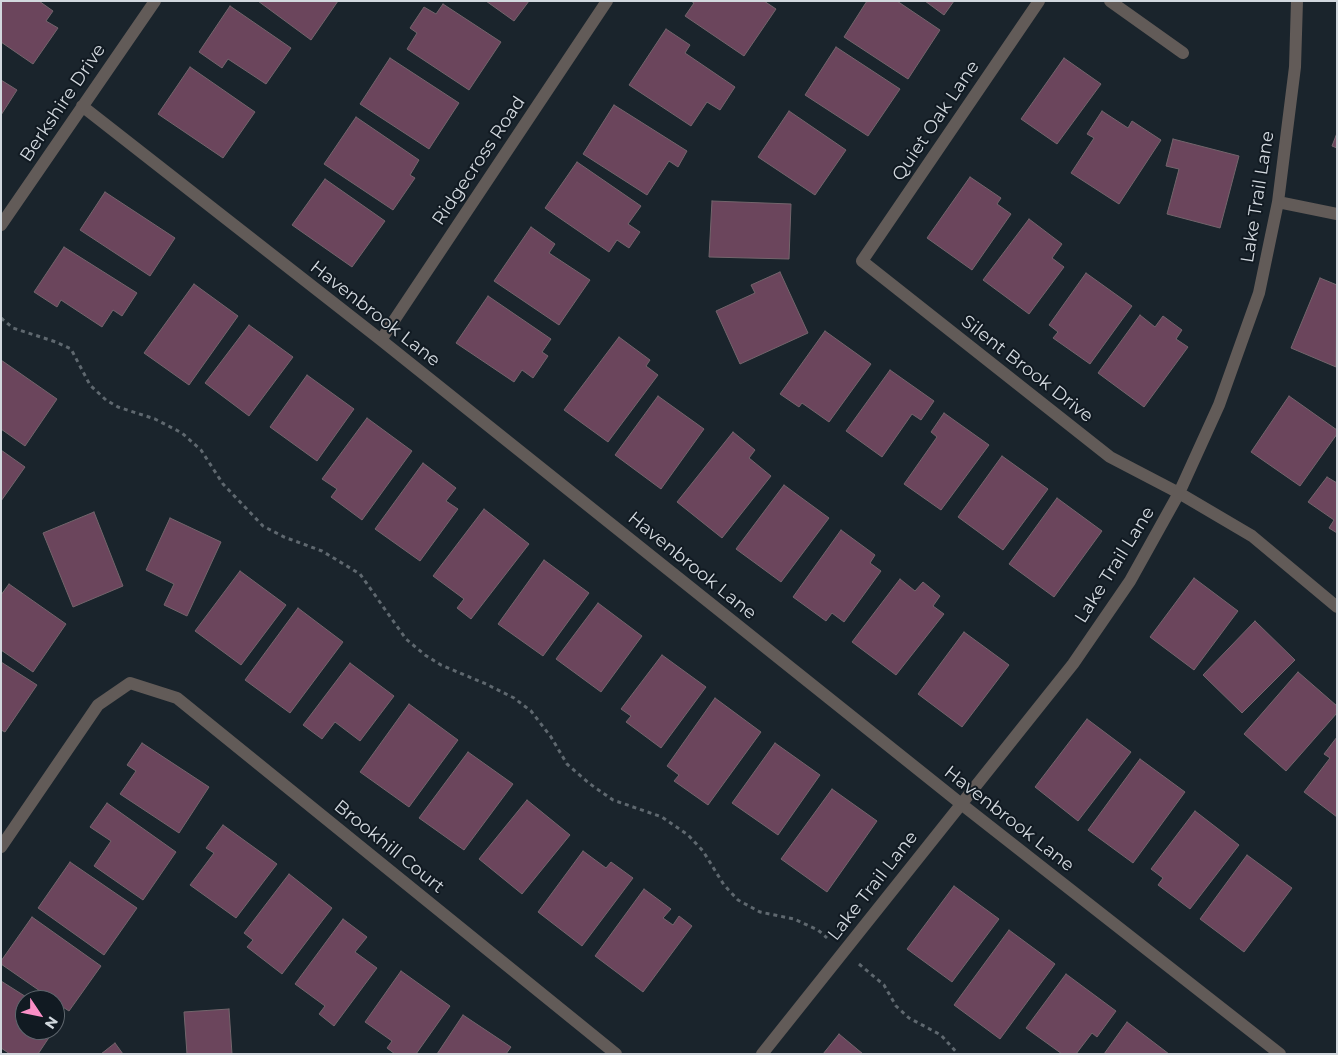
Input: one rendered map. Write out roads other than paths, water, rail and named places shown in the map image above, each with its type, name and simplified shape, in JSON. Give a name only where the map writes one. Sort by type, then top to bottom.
[{"type":"street","name":"Berkshire Drive","points":[[1,225],[155,1]]},
{"type":"street","name":"Ridgecross Road","points":[[381,340],[607,1]]},
{"type":"street","name":"Quiet Oak Lane","points":[[862,261],[1039,1]]},
{"type":"street","points":[[1110,1],[1183,53]]},
{"type":"street","name":"Lake Trail Lane","points":[[762,1054],[960,803],[1073,664],[1130,581],[1179,494],[1219,405],[1259,293],[1278,202],[1295,67],[1296,1]]},
{"type":"street","name":"Havenbrook Lane","points":[[82,106],[381,340],[960,803],[1280,1054]]},
{"type":"street","points":[[1278,202],[1337,214]]},
{"type":"street","name":"Silent Brook Drive","points":[[862,261],[1110,457],[1252,536],[1337,606]]},
{"type":"street","name":"Brookhill Court","points":[[1,847],[98,705],[130,683],[177,698],[616,1054]]}]
